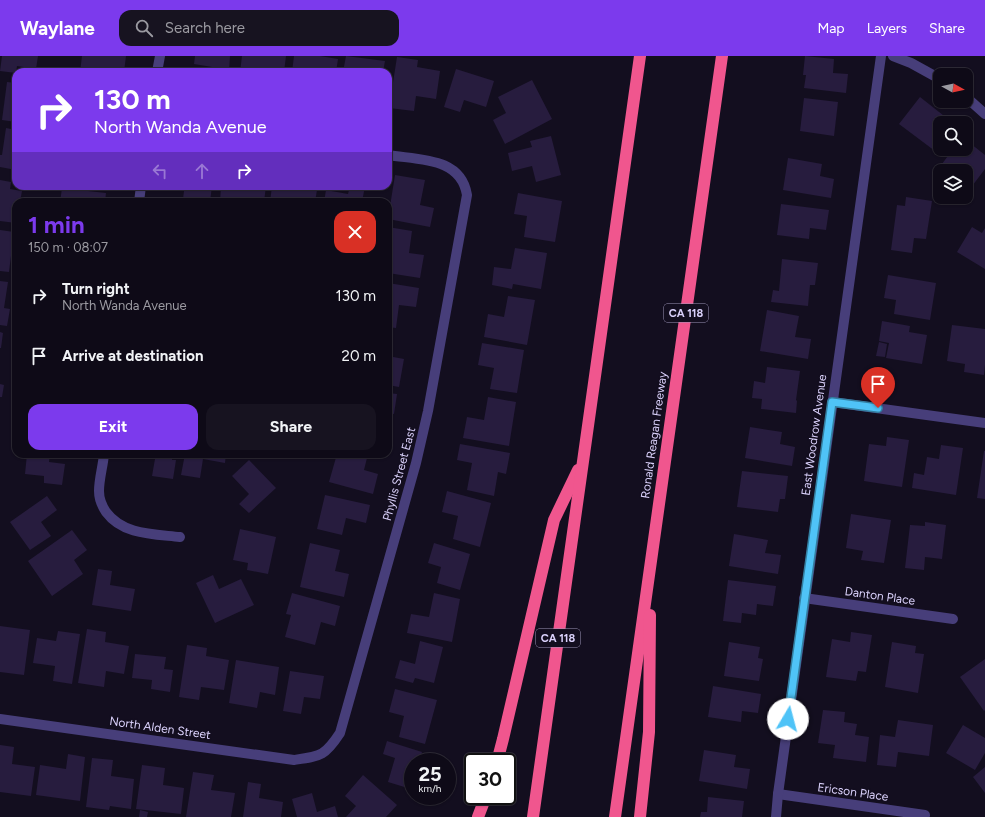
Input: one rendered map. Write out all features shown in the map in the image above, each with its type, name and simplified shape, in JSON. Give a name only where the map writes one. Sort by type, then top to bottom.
[{"type":"highway","name":"CA 118","points":[[533,817],[640,56]]},
{"type":"highway","name":"Ronald Reagan Freeway","points":[[615,817],[722,56]]},
{"type":"highway","points":[[499,753],[554,520],[583,458]]},
{"type":"highway","points":[[640,817],[650,732],[650,570]]},
{"type":"highway","points":[[478,817],[483,805]]},
{"type":"street","points":[[158,68],[160,56]]},
{"type":"street","name":"East Woodrow Avenue","points":[[776,817],[804,598],[880,56]]},
{"type":"street","points":[[893,56],[911,63],[933,75]]},
{"type":"street","points":[[973,103],[985,114]]},
{"type":"street","name":"Phyllis Street East","points":[[317,757],[330,748],[340,733],[416,463],[428,411],[467,195],[465,184],[457,173],[446,166],[434,162],[392,156]]},
{"type":"street","points":[[832,402],[985,423]]},
{"type":"street","points":[[103,458],[99,492],[103,507],[112,520],[125,528],[140,532],[180,537]]},
{"type":"street","name":"Danton Place","points":[[804,598],[953,619]]},
{"type":"street","name":"North Alden Street","points":[[0,719],[294,760],[317,757]]},
{"type":"street","name":"Ericson Place","points":[[778,794],[925,815]]},
{"type":"building","points":[[2,56],[38,56],[36,68],[17,66],[17,68],[12,68],[12,72],[0,71]]},
{"type":"building","points":[[82,56],[126,56],[124,68],[80,68]]},
{"type":"building","points":[[195,56],[230,56],[229,68],[212,68],[194,64]]},
{"type":"building","points":[[242,56],[286,56],[284,68],[240,68]]},
{"type":"building","points":[[294,56],[320,56],[338,59],[337,68],[292,68]]},
{"type":"building","points":[[346,56],[385,61],[384,68],[344,68]]},
{"type":"building","points":[[805,56],[834,59],[833,73],[848,74],[846,93],[804,88],[806,75],[803,75]]},
{"type":"building","points":[[397,57],[418,60],[417,67],[440,71],[436,99],[416,96],[414,111],[392,108],[392,89]]},
{"type":"building","points":[[456,69],[494,81],[486,107],[464,100],[460,112],[444,107]]},
{"type":"building","points":[[532,80],[552,119],[505,144],[493,120],[506,113],[498,97]]},
{"type":"building","points":[[7,82],[12,83],[12,121],[2,120]]},
{"type":"building","points":[[920,97],[944,116],[933,116],[933,150],[899,124]]},
{"type":"building","points":[[804,98],[838,102],[834,136],[800,131]]},
{"type":"building","points":[[6,128],[12,129],[12,169],[0,167],[0,155],[2,155]]},
{"type":"building","points":[[551,136],[561,175],[536,182],[532,166],[512,171],[508,153],[532,147],[530,141]]},
{"type":"building","points":[[973,146],[985,155],[985,169],[973,185],[973,164],[942,164],[948,156],[973,156]]},
{"type":"building","points":[[788,158],[822,164],[820,176],[834,179],[831,198],[783,190]]},
{"type":"building","points":[[395,175],[425,180],[420,205],[434,208],[430,227],[392,220],[391,198]]},
{"type":"building","points":[[0,180],[11,182],[10,189],[12,190],[22,191],[21,198],[12,198],[12,222],[0,221]]},
{"type":"building","points":[[62,190],[80,190],[106,193],[105,198],[61,198]]},
{"type":"building","points":[[178,190],[212,190],[210,198],[183,198],[184,191]]},
{"type":"building","points":[[221,190],[266,190],[264,198],[220,198]]},
{"type":"building","points":[[272,190],[317,190],[316,198],[270,198]]},
{"type":"building","points":[[326,190],[348,194],[349,190],[364,190],[363,198],[325,198]]},
{"type":"building","points":[[518,193],[562,201],[555,242],[524,237],[527,216],[514,214]]},
{"type":"building","points":[[906,197],[932,201],[926,239],[914,238],[912,253],[891,250],[897,205],[905,206]]},
{"type":"building","points":[[781,204],[829,210],[826,230],[810,228],[809,239],[777,235]]},
{"type":"building","points":[[972,227],[982,233],[985,228],[985,269],[957,252]]},
{"type":"building","points":[[392,228],[412,231],[409,253],[424,255],[420,278],[392,274]]},
{"type":"building","points":[[0,230],[12,232],[12,248],[9,272],[0,271]]},
{"type":"building","points":[[515,248],[547,253],[541,289],[513,284],[512,289],[492,285],[494,267],[511,269]]},
{"type":"building","points":[[782,259],[818,263],[815,285],[810,285],[808,306],[771,302],[773,290],[779,291]]},
{"type":"building","points":[[888,275],[936,283],[930,320],[894,314],[896,300],[884,298]]},
{"type":"building","points":[[0,281],[8,282],[4,308],[10,309],[7,326],[0,325]]},
{"type":"building","points":[[392,284],[419,288],[416,307],[399,305],[396,328],[392,328]]},
{"type":"building","points":[[508,296],[535,300],[527,345],[484,337],[488,314],[504,317]]},
{"type":"building","points":[[767,310],[799,316],[795,337],[811,339],[808,359],[760,351]]},
{"type":"building","points":[[882,321],[910,326],[909,332],[927,335],[922,364],[886,358],[889,343],[879,341]]},
{"type":"building","points":[[952,325],[985,329],[984,375],[964,372],[965,364],[947,361]]},
{"type":"building","points":[[0,332],[3,333],[1,348],[0,348]]},
{"type":"building","points":[[879,342],[887,344],[885,357],[876,356]]},
{"type":"building","points":[[482,343],[524,350],[517,393],[490,389],[494,368],[478,365]]},
{"type":"building","points":[[392,357],[404,359],[399,387],[392,386]]},
{"type":"building","points":[[767,367],[800,371],[796,400],[796,413],[761,409],[762,399],[752,398],[754,381],[765,383]]},
{"type":"building","points":[[0,384],[4,385],[2,397],[0,397]]},
{"type":"building","points":[[392,393],[397,394],[394,414],[392,414]]},
{"type":"building","points":[[488,397],[516,402],[509,446],[463,438],[467,417],[484,420]]},
{"type":"building","points":[[750,427],[782,432],[780,444],[795,447],[792,466],[745,458]]},
{"type":"building","points":[[887,437],[909,440],[902,487],[864,481],[869,444],[886,446]]},
{"type":"building","points":[[460,444],[510,453],[506,474],[498,472],[494,496],[467,490],[472,463],[457,460]]},
{"type":"building","points":[[941,445],[963,448],[956,495],[912,488],[914,473],[924,475],[927,457],[939,459]]},
{"type":"building","points":[[985,451],[985,499],[977,498]]},
{"type":"building","points":[[27,458],[50,458],[49,462],[65,464],[62,485],[44,483],[44,476],[25,474]]},
{"type":"building","points":[[147,458],[172,458],[172,460],[176,460],[173,479],[152,476],[155,459]]},
{"type":"building","points":[[184,458],[226,458],[225,463],[203,459],[200,478],[181,475]]},
{"type":"building","points":[[336,458],[367,458],[364,470],[378,474],[373,494],[329,482]]},
{"type":"building","points":[[249,460],[276,488],[249,513],[239,504],[249,494],[232,476]]},
{"type":"building","points":[[742,471],[788,476],[785,499],[780,499],[778,512],[737,507]]},
{"type":"building","points":[[447,491],[491,503],[480,547],[453,539],[458,516],[442,512]]},
{"type":"building","points":[[325,495],[370,505],[366,523],[346,518],[342,535],[317,529]]},
{"type":"building","points":[[47,496],[57,510],[41,522],[51,536],[30,550],[10,522]]},
{"type":"building","points":[[851,514],[891,520],[884,563],[861,560],[863,551],[846,548]]},
{"type":"building","points":[[925,522],[946,525],[942,559],[925,557],[924,570],[905,568],[910,525],[925,526]]},
{"type":"building","points":[[240,529],[276,537],[268,574],[247,570],[248,563],[233,560]]},
{"type":"building","points":[[72,530],[87,550],[74,560],[83,574],[52,596],[28,561]]},
{"type":"building","points":[[734,534],[768,540],[765,553],[781,555],[778,574],[729,566]]},
{"type":"building","points":[[310,543],[340,550],[335,571],[349,574],[344,597],[300,587]]},
{"type":"building","points":[[434,543],[470,554],[460,590],[437,583],[441,567],[428,563]]},
{"type":"building","points":[[98,569],[112,571],[110,585],[135,589],[131,611],[92,605]]},
{"type":"building","points":[[213,575],[219,589],[241,579],[254,605],[215,623],[196,583]]},
{"type":"building","points":[[728,580],[776,586],[773,606],[757,604],[756,615],[742,613],[741,623],[723,621]]},
{"type":"building","points":[[292,593],[340,606],[335,626],[321,622],[315,645],[285,637],[291,615],[286,614]]},
{"type":"building","points":[[434,593],[460,599],[452,642],[407,633],[411,614],[429,617]]},
{"type":"building","points":[[0,626],[30,630],[24,675],[0,672]]},
{"type":"building","points":[[87,629],[106,632],[105,642],[129,646],[124,674],[106,671],[104,687],[78,683]]},
{"type":"building","points":[[58,631],[80,634],[72,684],[53,681],[55,666],[33,663],[37,638],[56,641]]},
{"type":"building","points":[[851,632],[872,635],[866,672],[858,671],[856,681],[826,677],[832,639],[850,642]]},
{"type":"building","points":[[420,641],[443,647],[434,683],[415,678],[413,683],[395,678],[400,660],[415,664]]},
{"type":"building","points":[[729,642],[760,647],[758,658],[763,659],[759,681],[724,676]]},
{"type":"building","points":[[892,642],[916,646],[915,653],[924,654],[918,693],[885,687]]},
{"type":"building","points":[[187,645],[207,648],[206,656],[229,660],[224,690],[201,687],[199,700],[179,697]]},
{"type":"building","points":[[135,654],[166,657],[164,669],[173,670],[170,692],[151,689],[152,680],[132,678]]},
{"type":"building","points":[[985,659],[985,710],[984,711],[960,677]]},
{"type":"building","points":[[236,660],[279,667],[275,695],[260,692],[257,708],[229,703]]},
{"type":"building","points":[[290,671],[324,676],[320,699],[304,697],[301,714],[283,711]]},
{"type":"building","points":[[713,686],[761,694],[758,713],[742,711],[741,722],[708,717]]},
{"type":"building","points":[[395,689],[437,700],[425,744],[399,737],[404,716],[389,712]]},
{"type":"building","points":[[823,710],[845,712],[844,722],[857,724],[855,735],[869,737],[866,762],[833,758],[835,745],[818,743]]},
{"type":"building","points":[[898,720],[933,725],[929,756],[898,752],[896,767],[877,765],[880,735],[895,737]]},
{"type":"building","points":[[963,725],[985,738],[985,753],[975,770],[946,753]]},
{"type":"building","points":[[387,741],[422,752],[404,753],[404,787],[388,782],[395,758],[383,754]]},
{"type":"building","points":[[0,745],[14,747],[12,764],[35,767],[31,796],[0,792]]},
{"type":"building","points":[[704,750],[736,755],[734,767],[750,769],[747,789],[699,781]]},
{"type":"building","points":[[68,754],[85,757],[80,801],[36,795],[40,765],[66,769]]},
{"type":"building","points":[[92,758],[113,760],[111,776],[134,779],[131,809],[110,806],[109,810],[86,807]]},
{"type":"building","points":[[142,765],[165,768],[163,785],[184,788],[181,814],[136,809]]},
{"type":"building","points":[[985,767],[985,793],[973,777]]},
{"type":"building","points":[[193,772],[214,775],[211,790],[235,793],[231,817],[186,817]]},
{"type":"building","points":[[363,775],[397,805],[386,817],[346,817],[356,806],[345,796]]},
{"type":"building","points":[[248,782],[261,784],[259,798],[283,802],[281,817],[243,817]]},
{"type":"building","points":[[312,793],[317,812],[335,806],[338,817],[297,817],[292,799]]},
{"type":"building","points":[[708,797],[744,801],[742,817],[700,817],[701,812],[707,812]]},
{"type":"building","points":[[140,810],[148,812],[147,817],[139,817]]},
{"type":"route","points":[[788,719],[832,402],[878,408]]}]
